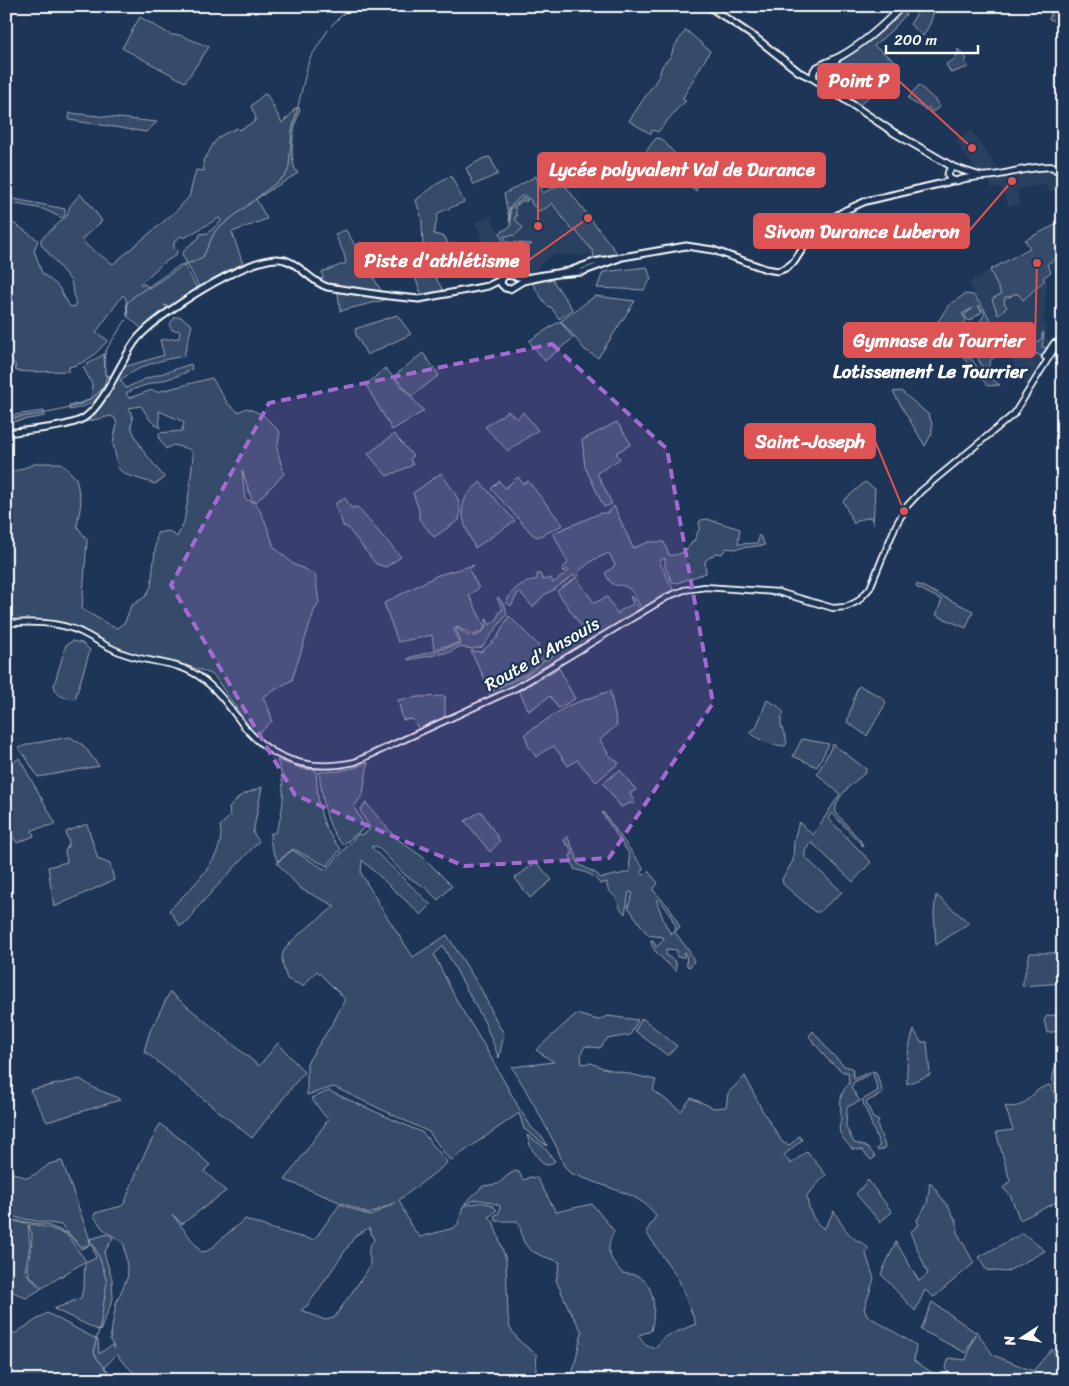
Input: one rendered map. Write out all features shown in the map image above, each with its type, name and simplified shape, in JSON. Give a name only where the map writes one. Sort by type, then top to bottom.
[{"type":"main road","points":[[708,6],[756,38],[792,67],[821,83],[893,132],[940,158],[956,181],[961,178],[1044,166],[1063,168]]},
{"type":"main road","points":[[792,67],[805,71],[814,70],[822,66],[873,33],[902,6]]},
{"type":"main road","points":[[839,96],[829,79],[833,63],[840,56]]},
{"type":"main road","points":[[822,66],[830,71]]},
{"type":"main road","points":[[814,70],[814,79]]},
{"type":"main road","points":[[821,83],[829,79]]},
{"type":"main road","points":[[6,433],[66,424],[86,417],[101,399],[134,342],[146,329],[222,278],[263,261],[277,258],[288,261],[315,282],[327,287],[398,298],[429,298],[488,286],[506,275],[525,278],[570,270],[594,262],[691,246],[713,250],[766,269],[778,271],[794,262],[812,234],[822,224],[832,217],[866,201],[940,183],[957,167],[980,176]]},
{"type":"main road","points":[[1052,167],[1063,174]]},
{"type":"main road","points":[[961,170],[961,178]]},
{"type":"main road","points":[[488,286],[510,289],[515,284],[526,280],[586,272],[620,258]]},
{"type":"main road","points":[[514,276],[515,284]]},
{"type":"main road","points":[[502,279],[503,287]]},
{"type":"street","name":"Route d'Ansouis","points":[[1029,390],[1044,359],[1063,330]]},
{"type":"street","name":"Route d'Ansouis","points":[[6,623],[40,622],[63,626],[81,632],[110,648],[128,655],[172,664],[189,670],[216,690],[248,731],[259,743],[272,752],[293,762],[308,765],[344,765],[366,758],[516,688],[670,596],[684,590],[705,587],[775,592],[833,608],[852,605],[863,598],[870,588],[896,525],[907,506],[921,491],[1009,419],[1018,408],[1043,364],[1063,335]]},
{"type":"highlighted area","points":[[552,344],[667,449],[713,703],[609,858],[464,866],[295,795],[171,585],[269,403]]},
{"type":"shaded area","points":[[907,6],[913,6],[895,27],[874,46],[898,63],[899,67],[860,105],[843,94],[833,84],[833,70],[836,64],[876,36]]},
{"type":"shaded area","points":[[922,6],[935,8],[930,24],[923,36],[910,24]]},
{"type":"shaded area","points":[[1054,6],[1063,6],[1063,30],[1059,22],[1049,19]]},
{"type":"shaded area","points":[[140,17],[171,35],[180,35],[209,47],[185,82],[122,48]]},
{"type":"shaded area","points":[[686,30],[710,51],[682,99],[686,101],[658,132],[652,130],[651,134],[629,121],[659,76],[662,66],[671,56],[674,47]]},
{"type":"shaded area","points":[[958,49],[967,59],[965,61],[968,67],[951,73],[946,64],[955,58]]},
{"type":"shaded area","points":[[919,85],[940,107],[932,112],[928,107],[925,110],[908,98]]},
{"type":"shaded area","points":[[264,94],[267,95],[282,123],[295,108],[300,110],[294,133],[292,152],[295,168],[298,173],[256,199],[267,219],[232,232],[243,264],[199,287],[182,254],[187,247],[199,238],[200,234],[208,233],[220,222],[219,218],[184,238],[181,236],[174,242],[174,248],[177,251],[176,255],[162,264],[140,284],[141,286],[145,284],[149,288],[184,265],[198,290],[172,307],[164,305],[168,309],[167,311],[142,329],[127,316],[126,299],[123,295],[96,333],[108,340],[91,357],[69,367],[69,371],[16,371],[15,364],[6,355],[6,221],[15,224],[38,240],[34,250],[42,273],[58,286],[70,307],[76,306],[71,281],[41,244],[41,239],[67,216],[70,206],[80,194],[102,221],[82,239],[87,246],[113,264],[176,211],[189,197],[196,170],[204,171],[203,160],[212,145],[227,132],[237,128],[239,130],[254,122],[256,118],[251,106]]},
{"type":"shaded area","points":[[70,113],[157,122],[146,132],[69,120]]},
{"type":"shaded area","points":[[971,130],[996,167],[988,172],[976,170],[955,141]]},
{"type":"shaded area","points":[[656,138],[662,139],[688,169],[697,189],[696,191],[683,181],[638,162]]},
{"type":"shaded area","points":[[490,157],[498,174],[474,185],[466,168],[484,158]]},
{"type":"shaded area","points":[[1041,171],[1057,172],[1063,185],[1056,190],[1048,192],[1046,185],[1017,189],[1020,204],[1009,207],[1001,188],[991,188],[989,179],[1008,178]]},
{"type":"shaded area","points":[[451,176],[464,202],[438,213],[434,234],[445,237],[451,251],[428,256],[423,245],[421,218],[416,200]]},
{"type":"shaded area","points":[[536,176],[543,193],[564,218],[562,220],[570,229],[573,228],[593,252],[582,256],[554,254],[540,265],[537,270],[521,274],[519,271],[513,273],[508,271],[499,276],[492,264],[475,222],[491,216],[497,231],[508,227],[510,223],[504,194]]},
{"type":"shaded area","points":[[536,176],[543,193],[563,183],[617,253],[594,258],[593,251],[573,228],[571,229],[552,203],[538,211],[531,203],[532,201],[525,196],[521,196],[509,208],[510,223],[504,194]]},
{"type":"shaded area","points":[[6,191],[9,191],[9,198],[65,209],[65,216],[62,218],[43,209],[6,202]]},
{"type":"shaded area","points":[[523,198],[528,200],[525,202],[523,200],[514,208],[517,211],[515,213],[517,216],[514,218],[523,228],[515,235],[504,236],[507,242],[532,244],[524,250],[521,247],[511,255],[512,260],[507,253],[500,233],[511,226],[510,209]]},
{"type":"shaded area","points":[[1063,221],[1063,255],[1047,264],[1051,272],[1023,300],[1018,294],[1005,297],[1004,303],[1007,307],[998,315],[992,299],[1001,294],[990,270],[1030,248],[1025,240]]},
{"type":"shaded area","points":[[346,230],[383,294],[326,286],[316,281],[323,278],[322,272],[346,263],[335,234]]},
{"type":"shaded area","points":[[1063,256],[1063,280],[1050,263]]},
{"type":"shaded area","points":[[424,258],[444,292],[422,296],[410,263],[406,261]]},
{"type":"shaded area","points":[[647,267],[651,279],[644,290],[597,288],[603,272]]},
{"type":"shaded area","points":[[990,270],[1001,294],[1041,275],[1047,282],[1044,323],[1046,324],[1046,337],[1048,340],[1047,348],[1029,385],[1025,384],[983,307],[973,295],[975,292],[967,284]]},
{"type":"shaded area","points":[[551,278],[573,310],[559,319],[551,307],[547,306],[532,283]]},
{"type":"shaded area","points":[[338,291],[388,298],[388,299],[340,311]]},
{"type":"shaded area","points":[[965,294],[973,295],[983,307],[1005,347],[991,360],[988,368],[983,369],[975,352],[980,322],[985,313],[978,305],[982,312],[969,321],[964,315],[973,308],[962,314],[966,320],[959,335],[961,348],[967,358],[971,358],[981,371],[1000,385],[988,386],[935,326],[948,306]]},
{"type":"shaded area","points":[[595,296],[635,301],[598,358],[585,350],[561,321]]},
{"type":"shaded area","points":[[397,315],[411,334],[367,355],[356,335],[355,329]]},
{"type":"shaded area","points":[[175,317],[181,317],[192,325],[184,356],[150,364],[120,380],[126,388],[145,379],[191,364],[192,369],[126,393],[129,398],[152,390],[157,392],[212,378],[228,404],[238,412],[247,408],[263,415],[280,432],[277,449],[284,474],[256,502],[252,500],[242,470],[245,499],[256,503],[265,521],[274,547],[293,564],[315,574],[319,603],[314,611],[292,680],[263,697],[272,721],[256,736],[214,676],[204,671],[183,664],[121,651],[88,633],[68,625],[38,620],[6,620],[6,474],[38,463],[61,463],[76,478],[81,503],[77,526],[87,540],[82,609],[117,628],[125,622],[131,606],[146,596],[151,586],[157,533],[169,531],[177,537],[184,522],[193,455],[189,449],[173,445],[166,449],[160,440],[159,433],[182,431],[184,422],[159,411],[160,428],[150,420],[141,406],[129,408],[133,419],[131,426],[135,436],[144,452],[164,477],[155,484],[124,474],[118,468],[113,443],[117,424],[115,418],[111,416],[80,423],[92,415],[121,368],[164,355],[160,340],[179,338],[180,331],[172,330],[169,325]]},
{"type":"shaded area","points":[[560,321],[573,338],[545,361],[529,341]]},
{"type":"shaded area","points":[[1042,333],[1044,333],[1042,347],[1047,348],[1042,357],[1038,354],[1029,354],[1029,349],[1042,338]]},
{"type":"shaded area","points":[[423,353],[439,375],[412,396],[394,376]]},
{"type":"shaded area","points":[[104,354],[105,375],[110,376],[104,390],[90,403],[69,410],[69,406],[91,398],[92,384],[83,367]]},
{"type":"shaded area","points":[[385,368],[424,411],[392,430],[366,385]]},
{"type":"shaded area","points":[[901,391],[929,415],[932,433],[925,446],[893,392]]},
{"type":"shaded area","points":[[44,411],[45,416],[6,423],[6,416]]},
{"type":"shaded area","points":[[508,411],[517,419],[523,412],[538,430],[508,451],[485,427]]},
{"type":"shaded area","points":[[617,422],[631,444],[616,453],[620,459],[597,473],[612,504],[604,507],[585,467],[582,440]]},
{"type":"shaded area","points":[[394,434],[413,456],[410,459],[413,465],[387,476],[368,454]]},
{"type":"shaded area","points":[[441,473],[456,495],[460,513],[459,520],[434,537],[419,519],[419,510],[413,493]]},
{"type":"shaded area","points":[[518,477],[523,484],[528,481],[563,525],[538,537],[533,535],[491,489],[499,481],[505,488]]},
{"type":"shaded area","points":[[480,482],[515,521],[475,548],[464,523],[463,510],[467,495]]},
{"type":"shaded area","points":[[865,482],[875,489],[873,524],[871,517],[858,520],[854,524],[843,501]]},
{"type":"shaded area","points":[[345,498],[351,508],[357,507],[401,557],[386,567],[376,564],[347,527],[343,526],[336,503]]},
{"type":"shaded area","points":[[614,506],[633,548],[649,542],[664,542],[669,555],[680,554],[694,541],[700,527],[699,522],[707,519],[740,529],[738,544],[758,543],[758,536],[760,536],[765,545],[733,549],[726,548],[722,554],[716,553],[705,561],[706,573],[677,583],[672,582],[665,567],[665,558],[659,561],[673,589],[656,602],[642,609],[628,588],[613,584],[608,579],[605,573],[615,565],[609,553],[593,560],[578,572],[577,578],[594,603],[607,597],[618,614],[633,604],[631,596],[640,609],[548,666],[492,697],[490,696],[489,693],[493,690],[520,678],[539,666],[544,660],[548,660],[561,647],[588,636],[557,591],[576,578],[574,575],[545,594],[533,607],[519,591],[511,606],[506,602],[518,586],[537,579],[537,574],[540,574],[543,580],[551,578],[553,583],[569,571],[567,569],[563,572],[562,569],[568,563],[553,533],[601,513],[608,513]]},
{"type":"shaded area","points":[[474,565],[469,570],[479,588],[469,595],[485,627],[483,631],[486,626],[486,619],[489,625],[497,619],[499,612],[503,610],[498,597],[505,606],[507,614],[482,647],[473,649],[459,647],[450,652],[408,660],[408,658],[461,644],[457,628],[468,636],[470,634],[457,627],[454,629],[459,643],[434,649],[432,635],[398,642],[384,603],[438,575]]},
{"type":"shaded area","points":[[917,584],[973,611],[966,628],[936,615],[942,600],[916,587]]},
{"type":"shaded area","points":[[509,616],[538,645],[546,657],[541,659],[538,665],[525,674],[490,690],[471,651],[481,652],[497,638]]},
{"type":"shaded area","points":[[72,641],[82,643],[90,650],[75,699],[59,694],[54,685],[66,645]]},
{"type":"shaded area","points":[[559,668],[575,699],[558,708],[550,696],[529,711],[519,691]]},
{"type":"shaded area","points":[[860,686],[883,698],[886,703],[867,736],[847,722],[857,688]]},
{"type":"shaded area","points":[[610,691],[617,725],[600,740],[609,755],[619,763],[596,782],[577,760],[568,766],[554,746],[536,757],[528,745],[525,734],[567,706]]},
{"type":"shaded area","points":[[445,696],[445,719],[420,730],[412,719],[403,720],[398,700]]},
{"type":"shaded area","points":[[767,700],[778,706],[784,713],[781,724],[787,742],[785,746],[766,742],[749,732],[756,728]]},
{"type":"shaded area","points":[[70,737],[83,745],[99,766],[38,777],[18,748],[29,744]]},
{"type":"shaded area","points":[[802,739],[829,744],[817,767],[793,756]]},
{"type":"shaded area","points":[[833,744],[866,769],[866,772],[842,795],[836,807],[836,813],[863,846],[832,813],[828,818],[871,862],[853,882],[811,842],[805,851],[805,857],[842,892],[819,912],[815,912],[783,884],[782,879],[793,861],[794,840],[799,822],[813,835],[840,794],[817,774]]},
{"type":"shaded area","points":[[19,758],[56,824],[32,830],[34,836],[17,843],[6,825],[6,768]]},
{"type":"shaded area","points":[[277,760],[303,769],[316,770],[321,812],[328,831],[341,849],[327,866],[293,849],[278,861],[271,844],[271,833],[275,833],[281,816],[283,797],[282,778]]},
{"type":"shaded area","points":[[368,762],[363,794],[354,807],[365,827],[343,845],[332,829],[325,811],[319,772],[344,770]]},
{"type":"shaded area","points":[[620,770],[636,790],[630,793],[635,804],[630,803],[621,807],[603,783]]},
{"type":"shaded area","points":[[262,787],[253,833],[259,841],[197,908],[189,921],[180,926],[169,910],[196,883],[212,861],[221,837],[220,826],[230,816],[229,808],[240,796]]},
{"type":"shaded area","points":[[366,803],[396,838],[424,858],[452,886],[438,900],[426,888],[405,875],[377,846],[371,847],[431,905],[421,915],[362,860],[361,873],[413,957],[447,935],[481,989],[504,1033],[499,1058],[485,1023],[443,946],[434,955],[459,1005],[519,1108],[532,1128],[544,1139],[547,1146],[524,1129],[519,1113],[452,1160],[448,1158],[429,1132],[334,1087],[307,1095],[307,1063],[334,1021],[345,999],[317,971],[303,986],[287,979],[282,956],[291,942],[335,906],[301,889],[277,863],[292,850],[326,870],[358,834],[363,835],[370,829],[360,810]]},
{"type":"shaded area","points":[[481,811],[500,841],[490,852],[465,821]]},
{"type":"shaded area","points":[[603,812],[643,868],[641,873],[644,875],[648,871],[658,883],[653,890],[670,908],[680,927],[676,931],[676,926],[666,908],[658,899],[656,900],[671,934],[674,931],[689,951],[694,961],[690,967],[687,966],[686,953],[684,953],[684,957],[677,957],[677,950],[666,949],[666,955],[676,962],[676,971],[657,953],[651,940],[653,940],[656,947],[664,940],[663,937],[648,935],[628,907],[633,893],[629,892],[625,914],[621,910],[617,899],[608,890],[607,882],[600,884],[592,876],[574,869],[570,855],[573,854],[564,840],[567,836],[578,864],[601,878],[630,872],[629,854]]},
{"type":"shaded area","points":[[87,824],[98,859],[110,864],[114,880],[54,907],[48,867],[67,862],[65,851],[69,844],[66,832]]},
{"type":"shaded area","points":[[536,862],[552,880],[530,898],[515,878]]},
{"type":"shaded area","points":[[936,895],[969,923],[936,945],[934,913]]},
{"type":"shaded area","points":[[1030,953],[1063,953],[1063,983],[1022,986]]},
{"type":"shaded area","points":[[170,992],[259,1066],[278,1043],[304,1072],[252,1138],[144,1051],[150,1031]]},
{"type":"shaded area","points":[[576,1014],[598,1020],[608,1016],[638,1020],[630,1035],[607,1039],[600,1048],[585,1046],[581,1054],[582,1064],[591,1063],[603,1068],[656,1080],[653,1090],[681,1111],[691,1098],[714,1108],[726,1107],[728,1093],[745,1076],[762,1110],[783,1143],[790,1145],[799,1136],[802,1140],[784,1155],[791,1164],[807,1151],[826,1175],[807,1195],[811,1214],[824,1229],[834,1211],[848,1233],[868,1248],[866,1254],[874,1279],[864,1309],[868,1316],[916,1345],[914,1361],[942,1379],[956,1379],[945,1369],[949,1358],[966,1360],[975,1334],[966,1353],[921,1330],[932,1302],[976,1331],[993,1355],[1033,1371],[1052,1349],[1063,1369],[1063,1380],[571,1380],[582,1332],[556,1280],[560,1262],[529,1249],[525,1245],[517,1221],[496,1221],[494,1216],[499,1213],[500,1206],[479,1200],[464,1204],[483,1186],[498,1184],[515,1171],[519,1172],[523,1180],[529,1177],[537,1178],[556,1212],[592,1204],[614,1231],[609,1244],[611,1258],[622,1273],[636,1275],[649,1286],[652,1293],[654,1309],[651,1331],[639,1335],[645,1344],[655,1348],[664,1337],[696,1324],[679,1280],[646,1232],[656,1216],[654,1212],[630,1195],[570,1173],[564,1166],[558,1150],[512,1067],[554,1062],[536,1050]]},
{"type":"shaded area","points":[[1063,1014],[1063,1030],[1047,1033],[1044,1020],[1047,1016]]},
{"type":"shaded area","points":[[642,1018],[677,1046],[669,1055],[635,1031]]},
{"type":"shaded area","points":[[914,1030],[921,1042],[927,1042],[930,1075],[907,1084],[908,1056]]},
{"type":"shaded area","points":[[813,1031],[844,1066],[852,1068],[854,1079],[869,1072],[870,1074],[854,1082],[851,1088],[860,1101],[847,1107],[846,1127],[854,1143],[871,1151],[875,1157],[871,1160],[862,1150],[852,1149],[840,1133],[841,1100],[843,1091],[849,1084],[848,1072],[843,1072],[828,1060],[809,1036]]},
{"type":"shaded area","points":[[1063,1058],[1063,1100],[1052,1081],[1057,1059]]},
{"type":"shaded area","points":[[872,1071],[876,1072],[883,1093],[866,1102],[873,1118],[879,1121],[877,1125],[885,1146],[884,1149],[878,1151],[877,1148],[880,1146],[862,1100],[878,1091]]},
{"type":"shaded area","points":[[80,1079],[120,1100],[47,1122],[30,1090]]},
{"type":"shaded area","points":[[1050,1085],[1063,1115],[1063,1199],[1020,1220],[1010,1195],[1003,1188],[1010,1181],[996,1132],[1013,1130],[1005,1106],[1013,1107],[1020,1105],[1038,1090]]},
{"type":"shaded area","points":[[329,1091],[423,1133],[447,1162],[399,1200],[411,1226],[420,1237],[454,1228],[458,1224],[463,1206],[485,1203],[497,1210],[489,1217],[493,1221],[506,1260],[510,1328],[519,1341],[537,1355],[535,1380],[141,1380],[117,1354],[104,1368],[115,1380],[6,1380],[6,1321],[14,1334],[47,1313],[98,1340],[99,1354],[112,1345],[115,1349],[110,1340],[116,1303],[128,1276],[124,1244],[102,1228],[94,1216],[95,1213],[122,1206],[125,1202],[140,1163],[160,1124],[186,1143],[210,1165],[204,1171],[226,1191],[182,1224],[172,1214],[201,1252],[212,1248],[245,1219],[279,1231],[314,1240],[340,1204],[370,1216],[396,1202],[369,1214],[285,1180],[328,1120],[311,1098]],"holes":[[[369,1228],[374,1240],[369,1248],[369,1268],[334,1318],[325,1320],[301,1310],[308,1305],[356,1235]]]},
{"type":"shaded area","points":[[527,1135],[543,1146],[555,1161],[549,1165],[543,1164],[531,1148]]},
{"type":"shaded area","points":[[62,1161],[89,1237],[90,1244],[87,1246],[80,1246],[61,1225],[18,1218],[6,1214],[6,1178],[14,1173],[27,1178],[38,1173],[49,1164]]},
{"type":"shaded area","points":[[868,1180],[892,1212],[880,1222],[856,1194]]},
{"type":"shaded area","points":[[930,1182],[949,1208],[957,1223],[957,1232],[974,1263],[934,1297],[925,1290],[915,1311],[881,1274],[896,1242],[919,1281],[928,1274],[910,1232],[919,1225],[917,1220],[927,1204]]},
{"type":"shaded area","points":[[6,1221],[28,1223],[30,1245],[25,1272],[41,1289],[26,1298],[6,1287],[8,1238]]},
{"type":"shaded area","points":[[31,1224],[66,1234],[86,1261],[42,1288],[29,1275],[28,1268],[32,1234],[29,1226]]},
{"type":"shaded area","points":[[1023,1233],[1045,1251],[1006,1272],[986,1270],[979,1257]]},
{"type":"shaded area","points":[[108,1234],[113,1238],[104,1253],[112,1279],[113,1299],[100,1331],[54,1309],[81,1298],[85,1263],[96,1258],[90,1239]]},
{"type":"waterway","points":[[331,26],[346,11],[348,6]]},
{"type":"waterway","points":[[289,166],[292,131],[309,60],[328,30]]},
{"type":"waterway","points":[[128,317],[127,303],[133,297],[180,265],[203,257],[215,231],[286,175],[289,168]]},
{"type":"waterway","points":[[6,419],[63,410],[91,399],[100,391],[106,380],[105,353],[126,320]]},
{"type":"waterway","points":[[264,751],[301,768],[345,768]]},
{"type":"waterway","points":[[6,1219],[47,1225],[67,1233],[81,1249],[93,1244],[107,1282],[94,1353],[116,1380]]},
{"type":"place","name":"Point P","points":[[972,148]]},
{"type":"place","name":"Sivom Durance Luberon","points":[[1012,181]]},
{"type":"place","name":"Piste d'athlétisme","points":[[588,218]]},
{"type":"place","name":"Lycée polyvalent Val de Durance","points":[[538,226]]},
{"type":"place","name":"Gymnase du Tourrier","points":[[1037,263]]},
{"type":"place","name":"Saint-Joseph","points":[[904,511]]},
{"type":"district","name":"Lotissement Le Tourrier","points":[[930,371]]}]
